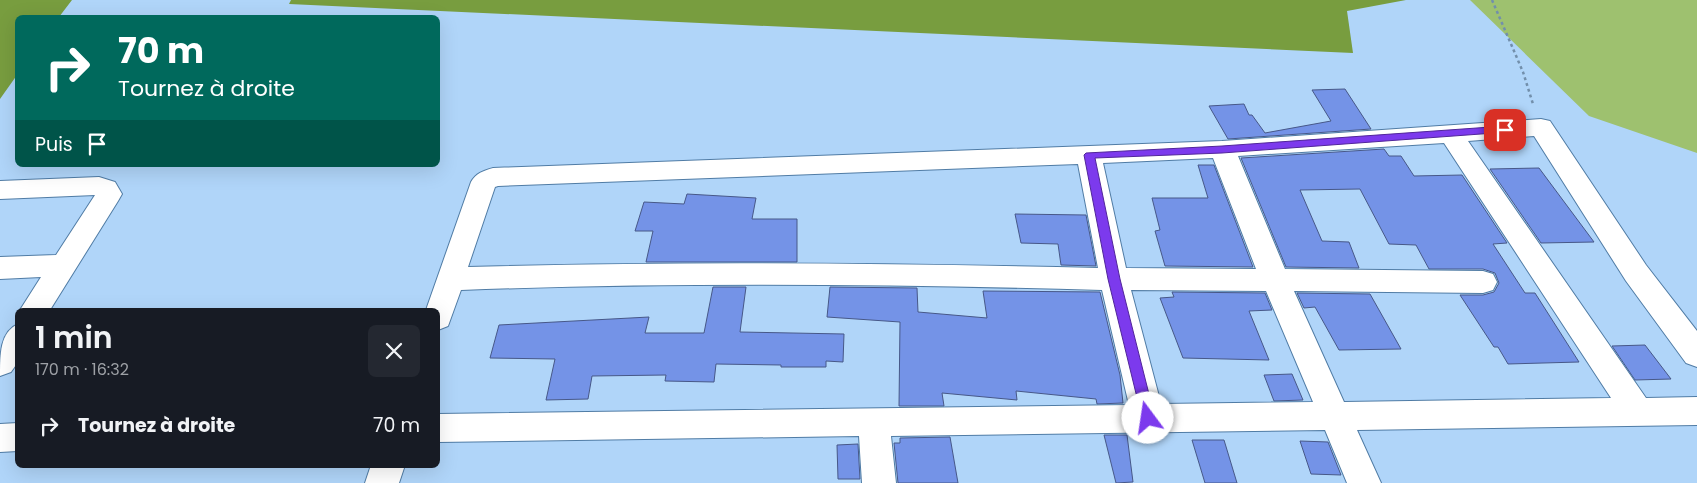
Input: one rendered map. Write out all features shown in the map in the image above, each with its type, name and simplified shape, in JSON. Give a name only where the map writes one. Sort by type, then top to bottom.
[{"type":"street","points":[[440,312],[484,182],[493,177],[1222,149],[1541,127],[1636,273],[1697,354]]},
{"type":"street","points":[[1451,134],[1638,412]]},
{"type":"street","points":[[1222,149],[1275,280],[1364,483]]},
{"type":"street","points":[[1089,155],[1114,279],[1148,418]]},
{"type":"street","points":[[0,190],[99,186],[106,189],[109,194],[36,308]]},
{"type":"street","points":[[0,268],[64,265]]},
{"type":"street","points":[[450,279],[542,276],[946,275],[1114,279],[1483,282]]},
{"type":"street","points":[[0,363],[15,340]]},
{"type":"street","points":[[440,428],[1697,411]]},
{"type":"street","points":[[874,422],[879,483]]},
{"type":"street","points":[[0,438],[15,437]]},
{"type":"street","points":[[382,483],[387,468]]},
{"type":"path","points":[[1492,0],[1523,72],[1541,127]]},
{"type":"green space","points":[[0,0],[72,0],[61,15],[15,15],[15,78],[0,99]]},
{"type":"green space","points":[[291,0],[1406,0],[1347,11],[1353,53],[289,4]]},
{"type":"green space","points":[[1470,0],[1697,0],[1697,153],[1589,116]]},
{"type":"building","points":[[1345,89],[1371,129],[1228,139],[1209,106],[1244,104],[1249,115],[1252,115],[1265,133],[1331,121],[1312,90]]},
{"type":"building","points":[[1384,149],[1389,156],[1401,156],[1414,176],[1462,175],[1507,243],[1493,244],[1525,293],[1535,293],[1579,362],[1508,364],[1498,347],[1494,347],[1460,295],[1483,295],[1494,292],[1499,283],[1495,273],[1483,269],[1429,269],[1416,245],[1389,244],[1360,189],[1300,190],[1322,241],[1349,242],[1359,268],[1286,267],[1241,158]]},
{"type":"building","points":[[1198,165],[1214,165],[1253,267],[1165,266],[1155,231],[1160,230],[1152,198],[1208,198]]},
{"type":"building","points":[[1539,168],[1594,242],[1541,243],[1490,169]]},
{"type":"building","points":[[687,194],[756,198],[752,219],[797,219],[797,262],[646,262],[653,231],[635,231],[644,202],[684,204]]},
{"type":"building","points":[[1015,214],[1086,215],[1096,266],[1061,265],[1058,244],[1021,243]]},
{"type":"building","points":[[713,287],[746,287],[740,332],[844,334],[843,362],[826,361],[826,367],[716,364],[714,382],[665,381],[666,375],[592,376],[588,399],[546,400],[555,359],[490,358],[499,325],[649,317],[645,333],[704,333]]},
{"type":"building","points":[[830,287],[917,288],[918,312],[987,318],[983,291],[1100,292],[1120,375],[1123,403],[1097,404],[1096,399],[1016,391],[1017,400],[942,393],[944,406],[899,406],[900,322],[827,317]]},
{"type":"building","points":[[1172,292],[1265,293],[1272,310],[1249,311],[1269,360],[1183,358],[1160,298],[1174,297]]},
{"type":"building","points":[[1297,293],[1370,294],[1401,349],[1339,350],[1315,307],[1304,308]]},
{"type":"building","points":[[1645,345],[1671,379],[1635,380],[1612,346]]},
{"type":"building","points":[[1292,374],[1303,400],[1274,401],[1264,375]]},
{"type":"building","points":[[1104,435],[1127,435],[1133,482],[1116,483]]},
{"type":"building","points":[[950,437],[958,483],[898,483],[894,443],[900,443],[900,438]]},
{"type":"building","points":[[1192,440],[1224,440],[1237,483],[1205,483]]},
{"type":"building","points":[[1300,441],[1328,442],[1341,475],[1311,474]]},
{"type":"building","points":[[858,444],[860,479],[838,479],[837,445]]},
{"type":"route","points":[[1148,418],[1114,279],[1089,155],[1222,149],[1505,130]]}]
